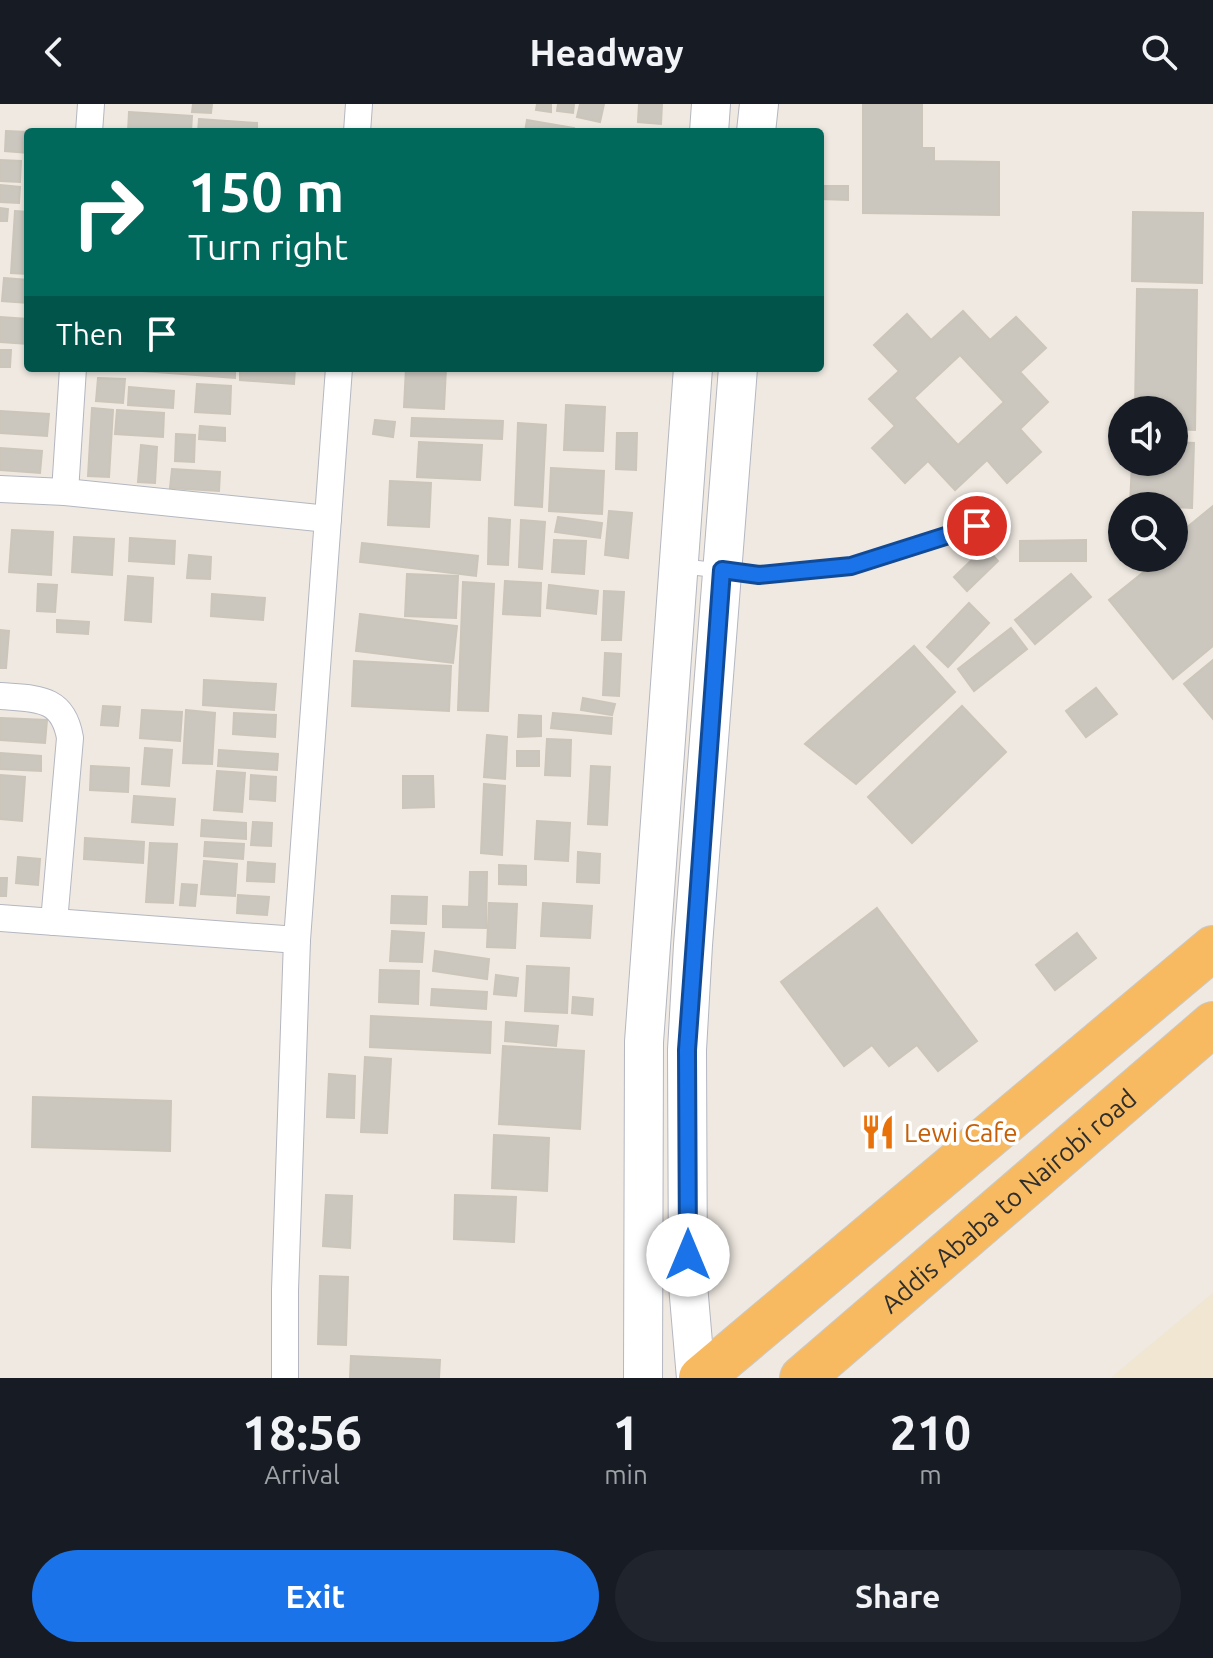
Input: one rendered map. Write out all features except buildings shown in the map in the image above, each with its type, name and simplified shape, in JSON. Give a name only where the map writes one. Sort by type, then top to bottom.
[{"type":"highway","points":[[698,1378],[1213,948]]},
{"type":"highway","name":"Addis Ababa to Nairobi road","points":[[802,1378],[1213,1024]]},
{"type":"main road","points":[[709,128],[711,104]]},
{"type":"main road","points":[[756,128],[759,104]]},
{"type":"main road","points":[[643,1378],[644,1042],[693,372]]},
{"type":"main road","points":[[698,1378],[688,1285],[687,1050],[738,372]]},
{"type":"main road","points":[[644,1042],[687,1050]]},
{"type":"street","points":[[89,128],[91,104]]},
{"type":"street","points":[[357,128],[359,104]]},
{"type":"street","points":[[65,492],[73,372]]},
{"type":"street","points":[[285,1378],[285,1290],[297,940],[339,372]]},
{"type":"street","points":[[0,489],[65,492],[328,519]]},
{"type":"street","points":[[0,696],[42,700],[59,708],[67,722],[70,738],[54,922]]},
{"type":"street","points":[[0,918],[297,940]]},
{"type":"lane","points":[[679,566],[759,575],[851,566],[977,526]]},
{"type":"shaded area","points":[[1213,1293],[1213,1378],[1111,1378],[1144,1350]]},
{"type":"place","name":"Lewi Cafe","points":[[878,1132]]},
{"type":"route","points":[[688,1255],[687,1050],[722,570],[759,575],[851,566],[977,526]]}]
